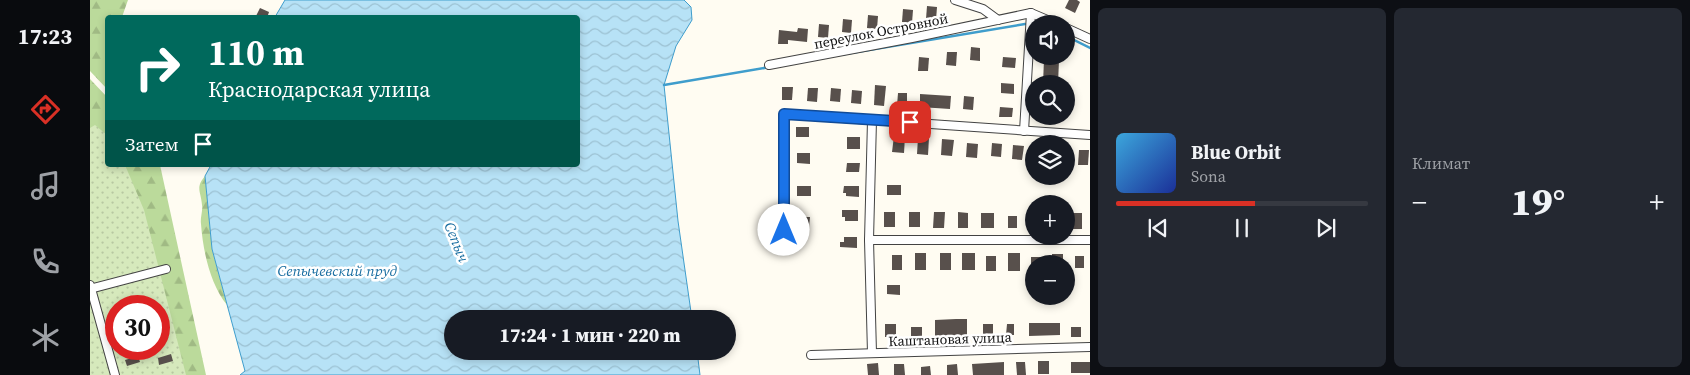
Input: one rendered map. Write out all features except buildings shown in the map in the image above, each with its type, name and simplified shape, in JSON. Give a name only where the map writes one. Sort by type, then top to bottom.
[{"type":"street","points":[[955,0],[983,9],[998,20]]},
{"type":"street","points":[[1024,131],[1031,13],[1036,15]]},
{"type":"street","name":"переулок Островной","points":[[769,65],[1031,13]]},
{"type":"street","points":[[1075,32],[1090,39]]},
{"type":"street","points":[[784,250],[784,114],[1090,135]]},
{"type":"street","points":[[872,120],[870,240],[872,353]]},
{"type":"street","points":[[870,240],[1090,240]]},
{"type":"street","points":[[115,375],[90,287],[166,269]]},
{"type":"street","name":"Каштановая улица","points":[[811,355],[1090,347]]},
{"type":"green space","points":[[90,0],[128,0],[123,15],[105,15],[105,87],[90,71]]},
{"type":"green space","points":[[90,79],[105,95],[105,133],[95,125],[90,128]]},
{"type":"green space","points":[[90,108],[105,124],[105,167],[146,167],[196,375],[90,375]]},
{"type":"green space","points":[[126,167],[160,167],[206,375],[186,375],[170,312],[170,295],[166,295],[144,210]]},
{"type":"green space","points":[[205,176],[212,249],[227,305],[216,287],[208,267],[204,245],[199,187]]},
{"type":"water","name":"Сепычевский пруд","points":[[285,0],[684,0],[691,7],[692,20],[676,46],[664,85],[678,221],[691,310],[444,310],[444,360],[698,360],[700,375],[240,375],[245,371],[212,249],[205,176],[210,167],[580,167],[580,15],[276,15]]},
{"type":"waterway","points":[[839,55],[1025,24]]},
{"type":"waterway","points":[[1075,40],[1090,48]]},
{"type":"waterway","points":[[664,85],[770,67]]},
{"type":"route","points":[[784,230],[784,114],[910,122]]},
{"type":"water label","name":"Сепыч","points":[[457,242]]}]
